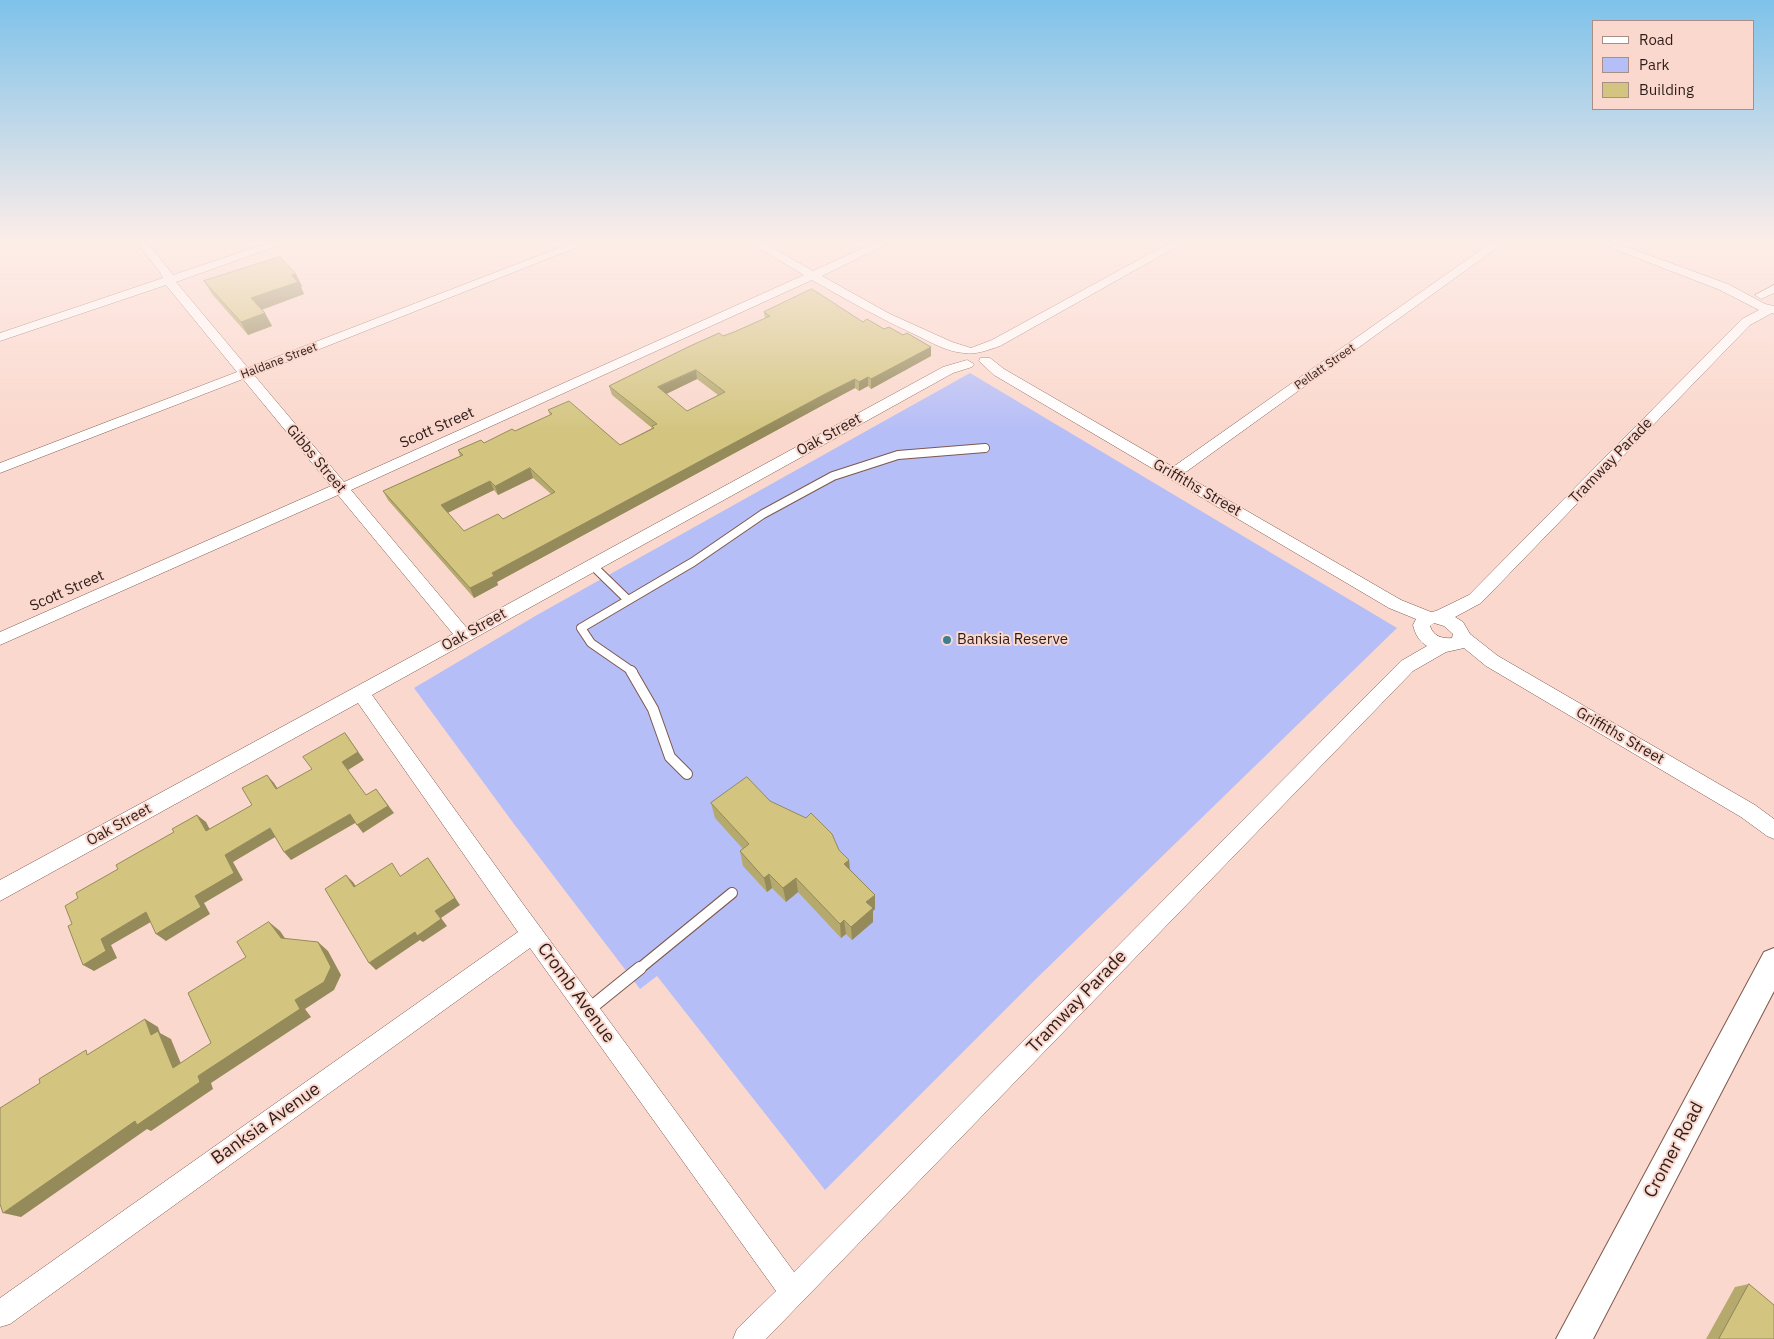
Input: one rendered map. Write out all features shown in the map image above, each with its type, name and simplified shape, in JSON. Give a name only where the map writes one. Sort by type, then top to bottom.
[{"type":"street","points":[[0,336],[96,304]]},
{"type":"street","name":"Gibbs Street","points":[[188,304],[464,636]]},
{"type":"street","name":"Haldane Street","points":[[0,468],[424,304]]},
{"type":"street","name":"Scott Street","points":[[0,639],[340,488],[360,481],[750,304]]},
{"type":"street","name":"Griffiths Street","points":[[865,304],[969,359],[999,372],[1428,623]]},
{"type":"street","name":"Oak Street","points":[[0,891],[1066,304]]},
{"type":"street","name":"Pellatt Street","points":[[1174,474],[1412,304]]},
{"type":"street","name":"Tramway Parade","points":[[1746,322],[1753,304]]},
{"type":"street","name":"Tramway Parade","points":[[747,1339],[1407,666],[1455,639],[1475,600],[1746,322],[1773,306]]},
{"type":"street","name":"Tramway Parade","points":[[1407,666],[1428,623],[1475,600]]},
{"type":"street","points":[[1452,622],[1455,639],[1430,640],[1428,623],[1452,622]]},
{"type":"street","name":"Griffiths Street","points":[[1455,639],[1748,811],[1774,830]]},
{"type":"street","name":"Cromb Avenue","points":[[361,693],[793,1292]]},
{"type":"street","name":"Griffiths Street","points":[[1748,811],[1774,822]]},
{"type":"street","name":"Banksia Avenue","points":[[0,1314],[533,934]]},
{"type":"street","name":"Cromer Road","points":[[1574,1339],[1774,962]]},
{"type":"lane","points":[[687,774],[670,757],[653,709],[633,672],[591,643],[581,628],[693,562],[763,514],[833,476],[898,455],[985,448]]},
{"type":"lane","points":[[592,564],[628,600]]},
{"type":"lane","points":[[588,1010],[732,894]]},
{"type":"green space","name":"Banksia Reserve","points":[[970,373],[1397,628],[1039,976],[825,1190],[657,976],[640,989],[514,824],[414,688],[537,615]]},
{"type":"building","points":[[225,304],[257,304],[265,313],[241,322]]},
{"type":"building","points":[[780,304],[836,304],[863,322],[867,319],[884,329],[889,327],[903,335],[907,333],[931,347],[871,379],[868,377],[859,382],[855,379],[825,394],[492,573],[494,576],[470,588],[383,491],[463,455],[458,450],[481,440],[484,443],[512,429],[515,431],[552,414],[548,410],[569,401],[620,445],[654,428],[652,426],[657,424],[609,386],[719,333],[723,336],[770,316],[764,312]],"holes":[[[696,370],[725,392],[687,411],[658,387]],[[530,468],[555,492],[503,519],[498,514],[464,531],[441,505],[490,481],[495,486]]]},
{"type":"building","points":[[345,733],[358,752],[342,762],[366,795],[376,789],[388,806],[357,825],[350,814],[284,852],[270,828],[225,855],[234,873],[195,896],[201,907],[156,934],[146,912],[101,939],[106,951],[83,965],[68,926],[72,924],[65,906],[78,898],[76,893],[118,869],[116,865],[174,832],[172,829],[197,815],[206,831],[252,805],[242,788],[267,775],[276,789],[312,769],[303,757]]},
{"type":"building","points":[[747,777],[770,801],[806,818],[811,813],[832,834],[839,850],[849,860],[844,864],[875,895],[866,902],[873,908],[851,927],[844,920],[840,924],[796,878],[783,888],[769,874],[764,878],[740,851],[749,844],[711,803]]},
{"type":"building","points":[[428,858],[455,898],[435,911],[441,919],[417,936],[415,932],[369,963],[325,889],[346,875],[354,887],[392,863],[400,876]]},
{"type":"building","points":[[269,922],[281,938],[318,942],[331,967],[324,982],[295,1000],[300,1009],[198,1076],[200,1082],[137,1125],[135,1121],[3,1213],[0,1204],[0,1108],[40,1083],[39,1079],[86,1050],[87,1055],[145,1019],[151,1035],[158,1031],[173,1068],[211,1043],[188,993],[246,957],[237,942]]},
{"type":"building","points":[[1749,1284],[1774,1305],[1774,1339],[1719,1339]]},
{"type":"place","name":"Banksia Reserve","points":[[947,640]]}]
